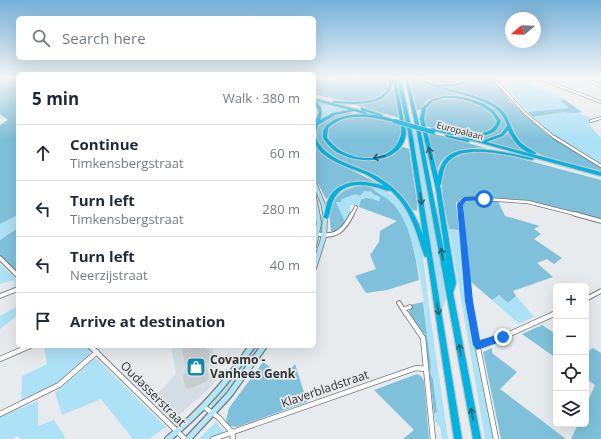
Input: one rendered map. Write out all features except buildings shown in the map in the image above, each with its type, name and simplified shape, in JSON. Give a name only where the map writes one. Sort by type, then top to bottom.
[{"type":"highway","points":[[334,102],[358,103],[376,98]]},
{"type":"highway","points":[[378,117],[357,115],[334,120],[326,128],[325,138],[334,149],[351,157],[377,158],[396,152],[403,141],[404,132],[398,98]]},
{"type":"highway","points":[[403,98],[410,132],[458,439]]},
{"type":"highway","points":[[411,98],[420,133],[477,439]]},
{"type":"highway","points":[[439,98],[425,105],[422,109],[422,120],[439,190],[453,283],[450,292]]},
{"type":"highway","points":[[450,133],[483,134],[495,129],[499,121],[495,114],[489,109],[469,100],[456,98]]},
{"type":"highway","points":[[474,98],[492,105],[504,114],[512,135],[520,144],[545,159]]},
{"type":"highway","name":"Europalaan","points":[[316,99],[334,102],[368,111],[394,120]]},
{"type":"highway","name":"Europalaan","points":[[316,100],[378,117],[433,130],[601,178]]},
{"type":"highway","points":[[316,102],[321,110],[317,124]]},
{"type":"highway","points":[[317,124],[334,114],[355,110],[368,111]]},
{"type":"highway","points":[[465,140],[480,141],[502,135],[509,126]]},
{"type":"highway","name":"Europalaan","points":[[433,130],[450,133],[601,174]]},
{"type":"highway","points":[[316,142],[318,146],[328,155],[375,178],[404,202],[414,218],[432,271]]},
{"type":"highway","points":[[439,190],[442,165],[448,158],[460,152],[489,150],[532,159]]},
{"type":"highway","points":[[326,217],[334,195],[347,186],[367,184],[382,187],[395,193]]},
{"type":"main road","points":[[316,186],[322,198],[326,217],[325,236],[316,262]]},
{"type":"main road","points":[[316,206],[318,215],[318,234],[316,240]]},
{"type":"main road","points":[[168,439],[178,432],[204,407],[221,388],[251,348]]},
{"type":"main road","points":[[186,439],[213,414],[230,394],[263,348]]},
{"type":"street","points":[[510,98],[514,104],[548,133],[601,166]]},
{"type":"street","points":[[591,121],[601,118]]},
{"type":"street","points":[[496,439],[477,345],[464,255],[460,202],[469,198],[525,202],[601,221]]},
{"type":"street","points":[[318,234],[334,236],[342,230],[356,207]]},
{"type":"street","points":[[0,258],[16,274]]},
{"type":"street","points":[[0,296],[16,290]]},
{"type":"street","points":[[589,297],[601,291]]},
{"type":"street","points":[[399,303],[423,338],[433,439]]},
{"type":"street","points":[[404,310],[410,307]]},
{"type":"street","points":[[477,345],[503,337],[553,315]]},
{"type":"street","points":[[0,359],[25,348]]},
{"type":"street","name":"Oudasserstraat","points":[[92,348],[186,439]]},
{"type":"street","points":[[0,414],[55,388],[97,352]]},
{"type":"street","name":"Klaverbladstraat","points":[[213,439],[416,368],[426,369]]},
{"type":"street","points":[[204,407],[232,432],[233,439]]},
{"type":"shaded area","points":[[0,98],[16,98],[16,216],[0,224],[0,125],[8,120],[0,114]]},
{"type":"shaded area","points":[[333,98],[376,98],[360,102]]},
{"type":"shaded area","points":[[378,98],[396,98],[399,118],[352,104]]},
{"type":"shaded area","points":[[414,98],[435,98],[429,100],[421,110],[417,110]]},
{"type":"shaded area","points":[[459,98],[472,98],[486,103],[502,114],[508,127],[503,133],[496,137],[480,139],[477,136],[496,130],[500,122],[493,113],[479,105]]},
{"type":"shaded area","points":[[479,98],[508,98],[547,134],[601,167],[601,171],[560,162],[530,149],[519,140],[504,113],[494,105]]},
{"type":"shaded area","points":[[516,98],[563,98],[564,99],[561,100],[570,108],[528,112]]},
{"type":"shaded area","points":[[446,99],[478,104],[486,108],[492,112],[495,119],[495,126],[489,131],[472,135],[426,126],[425,109],[432,102]]},
{"type":"shaded area","points":[[564,99],[582,112],[564,112],[533,117],[528,112],[569,108],[560,101]]},
{"type":"shaded area","points":[[317,102],[347,110],[332,113],[322,118],[324,110]]},
{"type":"shaded area","points":[[351,112],[353,115],[343,116],[327,125],[322,133],[325,142],[331,149],[350,158],[373,160],[393,155],[403,147],[409,149],[417,211],[412,210],[392,188],[378,177],[331,156],[318,142],[316,133],[321,123],[335,115]]},
{"type":"shaded area","points":[[564,112],[578,112],[592,119],[589,120],[593,122],[588,124],[601,138],[601,165],[552,134],[533,117]]},
{"type":"shaded area","points":[[354,117],[374,118],[400,125],[400,136],[397,145],[391,152],[374,158],[364,158],[344,153],[329,141],[328,130],[333,123]]},
{"type":"shaded area","points":[[412,128],[416,129],[447,296],[442,311]]},
{"type":"shaded area","points":[[428,132],[486,148],[471,148],[456,151],[444,159],[437,172]]},
{"type":"shaded area","points":[[509,133],[530,153],[488,142],[496,140]]},
{"type":"shaded area","points":[[316,147],[330,159],[383,186],[368,182],[353,183],[326,199],[316,180]]},
{"type":"shaded area","points":[[477,151],[507,155],[601,180],[601,219],[528,201],[468,197],[460,199],[456,203],[459,230],[449,229],[442,189],[442,173],[444,167],[454,158],[463,154]]},
{"type":"shaded area","points":[[359,186],[370,186],[391,202],[400,212],[411,241],[419,280],[387,290],[366,293],[355,276],[376,269],[370,255],[379,242],[380,231],[397,221],[359,207],[361,200],[366,198],[379,201],[380,197],[373,194],[371,191],[364,191],[360,196],[356,194],[342,199],[341,202],[336,202],[345,222],[337,232],[331,231],[330,214],[334,201],[344,191]]},
{"type":"shaded area","points":[[370,186],[388,192],[398,200],[406,209],[415,225],[423,260],[448,439],[442,439],[440,427],[435,421],[434,414],[437,412],[433,379],[430,373],[431,367],[425,310],[414,249],[408,231],[397,210]]},
{"type":"shaded area","points":[[364,191],[371,191],[373,194],[380,197],[379,201],[368,197],[359,207],[350,205],[350,216],[345,222],[336,202],[341,202],[342,199]]},
{"type":"shaded area","points":[[468,201],[498,201],[505,216],[540,226],[534,229],[541,234],[534,239],[562,258],[554,264],[547,259],[537,263],[553,277],[513,291],[516,296],[508,303],[499,295],[492,300],[470,281],[463,203]]},
{"type":"shaded area","points":[[16,216],[16,229],[0,240],[0,224]]},
{"type":"shaded area","points":[[16,229],[16,271],[0,255],[0,240]]},
{"type":"shaded area","points":[[449,229],[459,230],[466,296],[494,439],[485,439]]},
{"type":"shaded area","points":[[0,264],[16,279],[16,288],[9,291],[15,284],[13,280],[0,284]]},
{"type":"shaded area","points":[[499,295],[508,303],[516,296],[534,317],[519,324],[492,300]]},
{"type":"shaded area","points":[[423,302],[431,367],[430,373],[433,379],[437,412],[434,414],[425,335],[408,313],[412,307],[410,305]]},
{"type":"shaded area","points":[[16,307],[16,317],[0,329],[0,316]]},
{"type":"shaded area","points":[[542,325],[553,332],[553,356],[522,334]]},
{"type":"shaded area","points":[[44,348],[89,348],[91,350],[87,358],[57,385],[21,402],[22,376],[47,364]]},
{"type":"shaded area","points":[[171,348],[212,348],[219,377],[209,389],[174,419],[153,399],[176,374]]},
{"type":"shaded area","points":[[255,348],[259,348],[214,408],[211,408],[211,405],[239,371]]},
{"type":"shaded area","points":[[492,348],[492,353],[517,372],[500,389],[566,439],[501,439],[483,352]]},
{"type":"shaded area","points":[[593,348],[601,353],[601,439],[571,439],[577,427],[589,427],[589,398],[595,385],[589,381],[589,350]]},
{"type":"shaded area","points":[[94,359],[98,360],[166,427],[149,439],[133,439],[101,399],[62,415],[55,393]]},
{"type":"shaded area","points":[[263,362],[284,377],[295,364],[307,402],[237,427],[229,426],[226,420],[229,408]]},
{"type":"shaded area","points":[[417,374],[421,376],[424,381],[429,439],[403,439],[414,430],[374,390]]},
{"type":"shaded area","points":[[38,401],[38,426],[54,420],[65,437],[63,439],[20,439],[18,436],[12,439],[0,439],[0,417]]},
{"type":"shaded area","points":[[216,422],[224,432],[210,439],[199,439]]},
{"type":"place","name":"Covamo - Vanhees Genk","points":[[196,367]]},
{"type":"route","points":[[484,199],[469,198],[460,202],[460,216],[469,301],[477,345],[503,337]]}]
